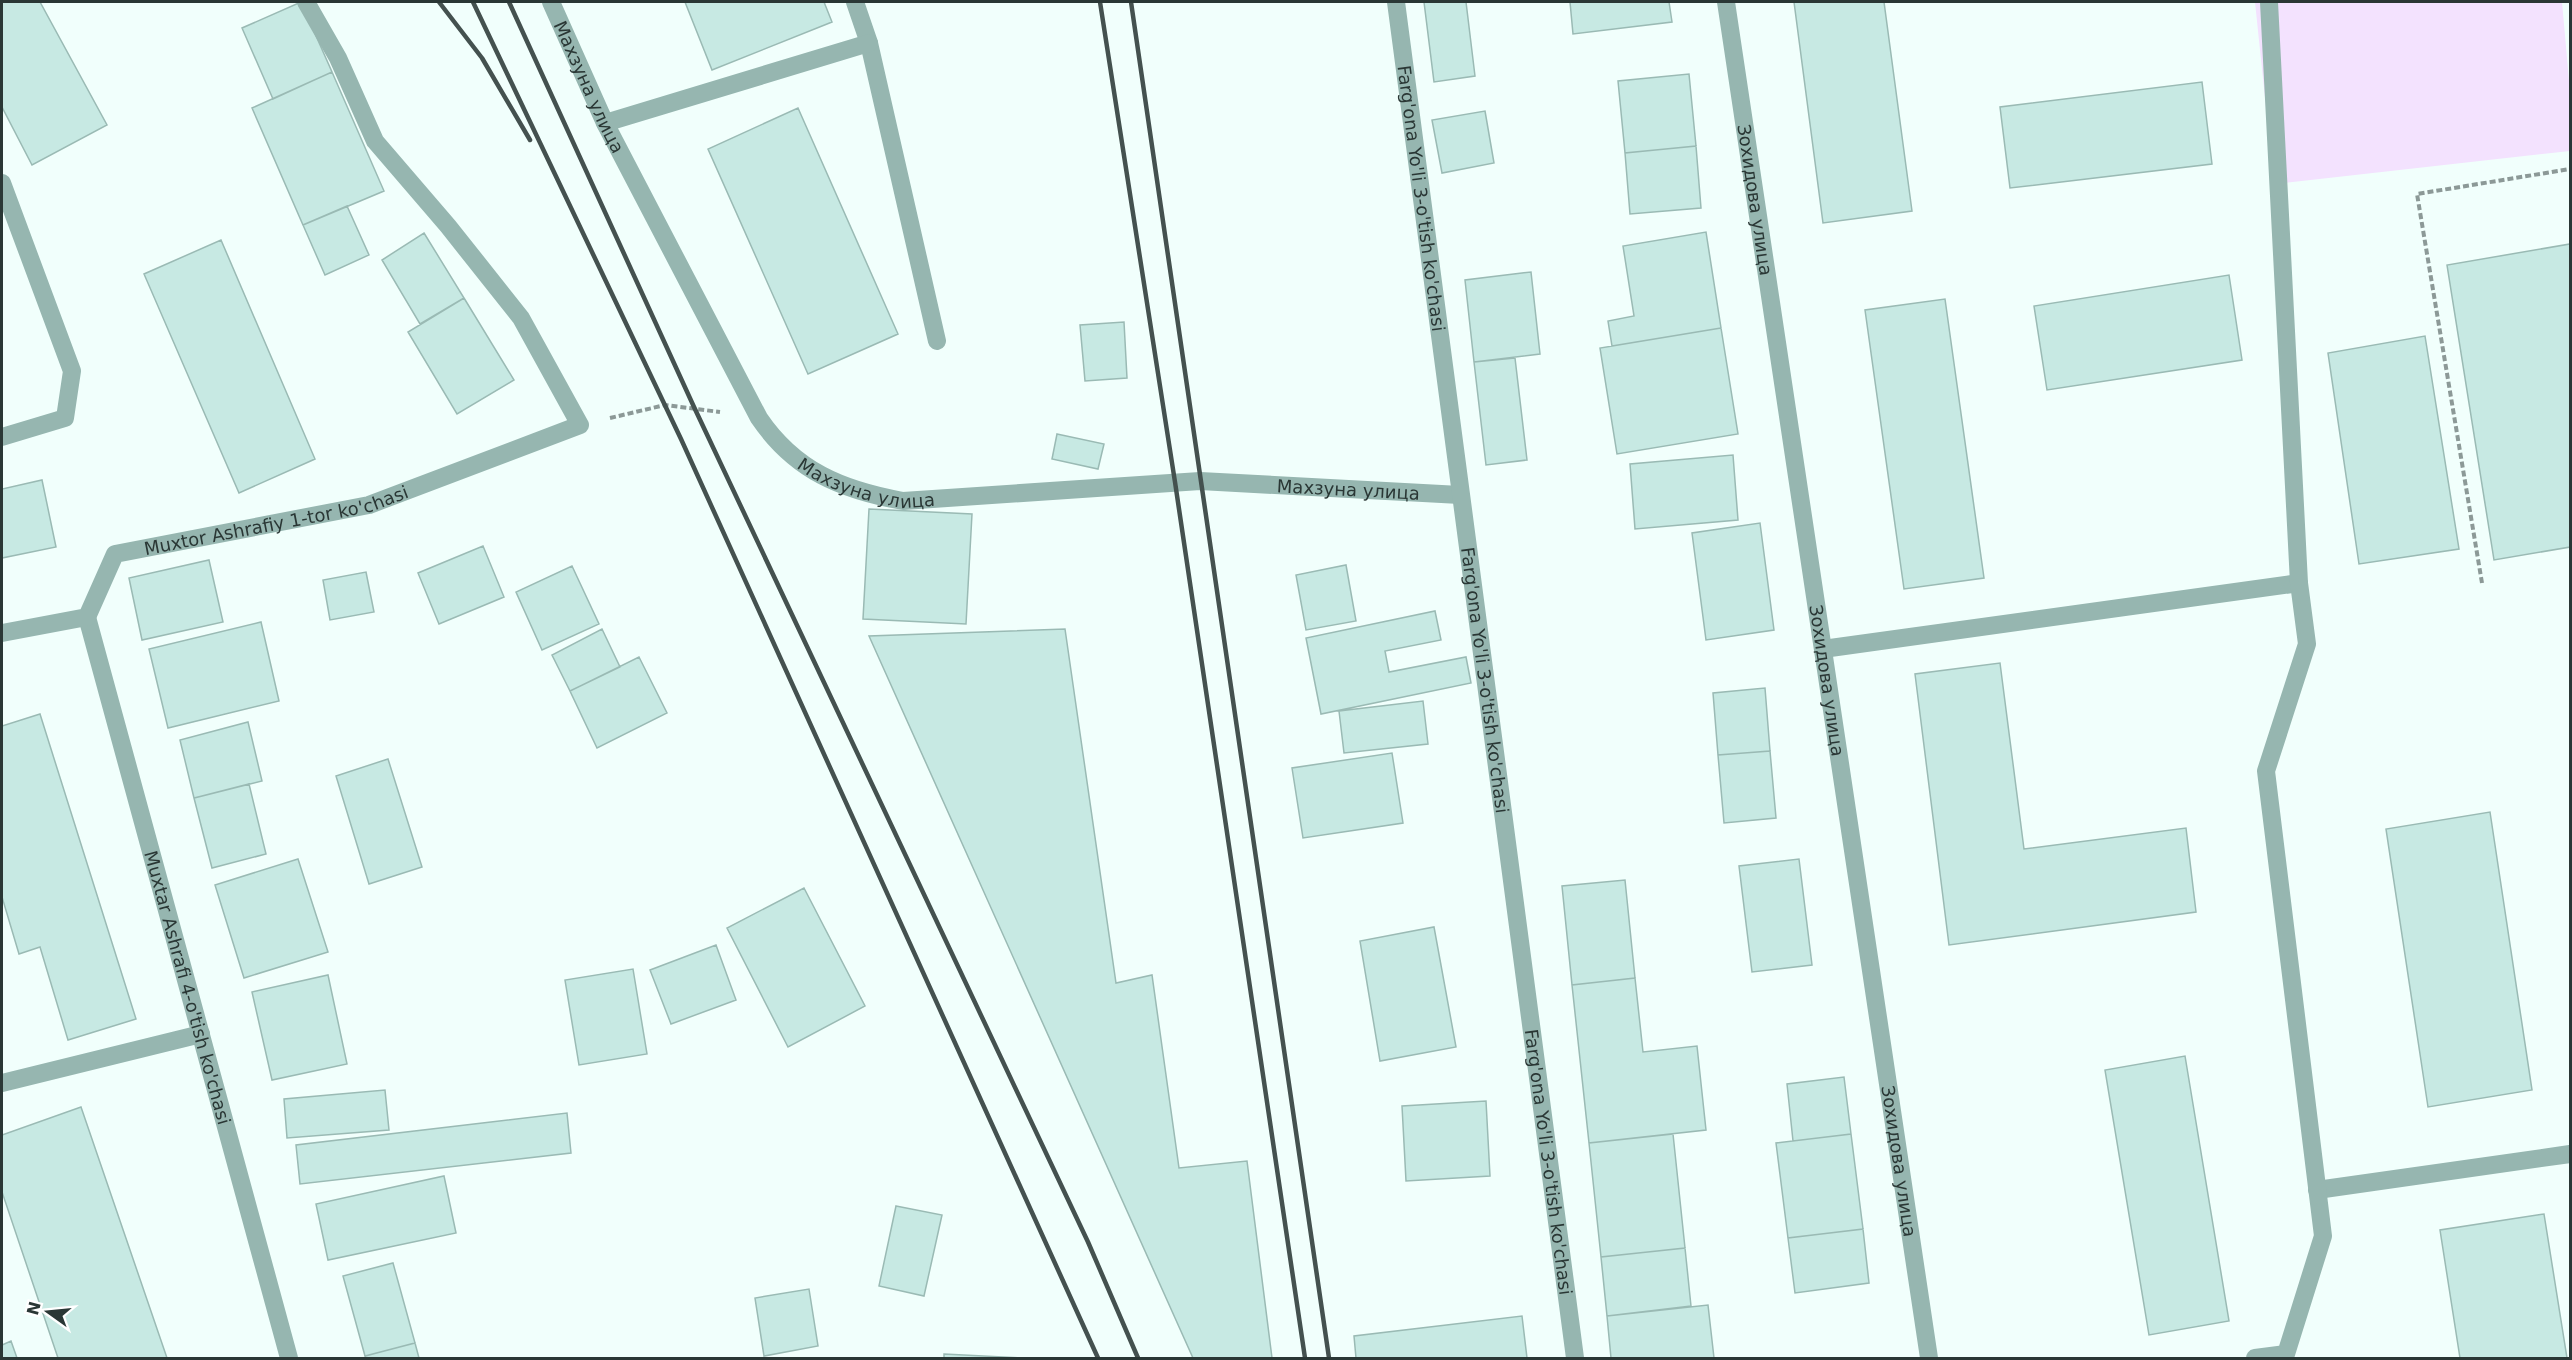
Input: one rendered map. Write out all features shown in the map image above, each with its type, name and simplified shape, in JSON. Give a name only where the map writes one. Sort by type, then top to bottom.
[{"type":"street","points":[[306,2],[338,58],[375,141],[448,226],[521,318],[580,425]]},
{"type":"street","name":"Махзуна улица","points":[[551,2],[605,123],[759,418],[785,451],[818,474],[859,491],[903,501],[1200,481],[1460,495]]},
{"type":"street","points":[[855,2],[869,43],[937,341]]},
{"type":"street","name":"Farg'ona Yo'li 3-o'tish ko'chasi","points":[[1396,2],[1575,1359]]},
{"type":"street","name":"Зохидова улица","points":[[1726,2],[1929,1359]]},
{"type":"street","points":[[2255,1359],[2286,1354],[2323,1236],[2266,771],[2307,644],[2299,583],[2270,2]]},
{"type":"street","points":[[605,123],[869,43]]},
{"type":"street","points":[[2,183],[72,371],[65,418],[2,437]]},
{"type":"street","name":"Muxtor Ashrafiy 1-tor ko'chasi","points":[[87,617],[115,554],[369,505],[580,425]]},
{"type":"street","points":[[1823,649],[2299,583]]},
{"type":"street","points":[[2,633],[87,617]]},
{"type":"street","name":"Muxtar Ashrafi 4-o'tish ko'chasi","points":[[87,617],[289,1359]]},
{"type":"street","points":[[2,1083],[201,1034]]},
{"type":"street","points":[[2317,1190],[2571,1154]]},
{"type":"path","points":[[2482,583],[2417,195],[2571,169]]},
{"type":"path","points":[[580,425],[665,405],[694,407],[759,418]]},
{"type":"shaded area","points":[[2255,2],[2562,2],[2570,92],[2570,151],[2274,184]]},
{"type":"building","points":[[2,2],[40,2],[107,125],[32,165],[2,107]]},
{"type":"building","points":[[301,2],[332,72],[273,99],[242,28]]},
{"type":"building","points":[[685,2],[824,2],[832,22],[712,70]]},
{"type":"building","points":[[1424,2],[1466,2],[1475,76],[1434,82]]},
{"type":"building","points":[[1570,2],[1669,2],[1672,22],[1573,34]]},
{"type":"building","points":[[1794,2],[1884,2],[1912,211],[1823,223]]},
{"type":"building","points":[[332,72],[384,191],[303,225],[252,108]]},
{"type":"building","points":[[1689,74],[1696,146],[1625,153],[1618,81]]},
{"type":"building","points":[[2202,82],[2212,164],[2010,188],[2000,107]]},
{"type":"building","points":[[798,108],[898,334],[808,374],[708,149]]},
{"type":"building","points":[[1485,111],[1494,163],[1442,173],[1432,120]]},
{"type":"building","points":[[1696,146],[1701,208],[1630,214],[1625,153]]},
{"type":"building","points":[[347,206],[369,255],[325,275],[303,225]]},
{"type":"building","points":[[1706,232],[1721,328],[1612,346],[1608,321],[1634,316],[1623,246]]},
{"type":"building","points":[[424,233],[464,298],[420,324],[382,260]]},
{"type":"building","points":[[221,240],[315,459],[239,493],[144,274]]},
{"type":"building","points":[[2570,244],[2570,547],[2494,560],[2447,265]]},
{"type":"building","points":[[1531,272],[1540,354],[1474,362],[1465,280]]},
{"type":"building","points":[[2229,275],[2242,360],[2047,390],[2034,306]]},
{"type":"building","points":[[464,298],[514,380],[457,414],[408,332]]},
{"type":"building","points":[[1945,299],[1984,578],[1904,589],[1865,310]]},
{"type":"building","points":[[1124,322],[1127,378],[1085,381],[1080,325]]},
{"type":"building","points":[[1721,328],[1738,434],[1617,454],[1600,348]]},
{"type":"building","points":[[2425,336],[2459,549],[2359,564],[2328,353]]},
{"type":"building","points":[[1515,358],[1527,460],[1486,465],[1474,362]]},
{"type":"building","points":[[1057,434],[1104,444],[1098,469],[1052,459]]},
{"type":"building","points":[[1733,455],[1738,520],[1635,529],[1630,464]]},
{"type":"building","points":[[42,480],[56,547],[2,558],[2,489]]},
{"type":"building","points":[[869,509],[972,514],[966,624],[863,619]]},
{"type":"building","points":[[1760,523],[1774,630],[1706,640],[1692,533]]},
{"type":"building","points":[[483,546],[504,597],[439,624],[418,573]]},
{"type":"building","points":[[209,560],[223,622],[142,640],[129,578]]},
{"type":"building","points":[[1346,565],[1356,621],[1306,630],[1296,575]]},
{"type":"building","points":[[572,566],[599,624],[542,650],[516,592]]},
{"type":"building","points":[[366,572],[374,612],[330,620],[323,580]]},
{"type":"building","points":[[1435,611],[1441,640],[1385,651],[1389,672],[1466,657],[1471,683],[1321,714],[1306,638]]},
{"type":"building","points":[[261,622],[279,701],[168,728],[149,649]]},
{"type":"building","points":[[602,629],[620,667],[570,691],[552,655]]},
{"type":"building","points":[[1065,629],[1116,983],[1152,975],[1179,1168],[1247,1161],[1272,1358],[1193,1358],[869,636]]},
{"type":"building","points":[[639,657],[667,713],[597,748],[570,691]]},
{"type":"building","points":[[2000,663],[2024,849],[2186,828],[2196,912],[1949,945],[1915,674]]},
{"type":"building","points":[[1765,688],[1770,751],[1718,755],[1713,693]]},
{"type":"building","points":[[1423,701],[1428,744],[1344,753],[1339,711]]},
{"type":"building","points":[[40,714],[136,1019],[68,1040],[40,947],[19,954],[2,897],[2,726]]},
{"type":"building","points":[[248,722],[262,781],[194,798],[180,740]]},
{"type":"building","points":[[1770,751],[1776,818],[1724,823],[1718,755]]},
{"type":"building","points":[[1392,753],[1403,823],[1303,838],[1292,768]]},
{"type":"building","points":[[388,759],[422,867],[369,884],[336,776]]},
{"type":"building","points":[[249,784],[266,854],[212,868],[194,798]]},
{"type":"building","points":[[2490,812],[2532,1090],[2428,1107],[2386,829]]},
{"type":"building","points":[[298,859],[328,952],[244,978],[215,885]]},
{"type":"building","points":[[1799,859],[1812,965],[1752,972],[1739,866]]},
{"type":"building","points":[[1625,880],[1635,978],[1572,985],[1562,886]]},
{"type":"building","points":[[804,888],[865,1006],[788,1047],[727,928]]},
{"type":"building","points":[[1434,927],[1456,1047],[1380,1061],[1360,941]]},
{"type":"building","points":[[716,945],[736,1000],[671,1024],[650,970]]},
{"type":"building","points":[[633,969],[647,1054],[579,1065],[565,980]]},
{"type":"building","points":[[328,975],[347,1064],[272,1080],[252,992]]},
{"type":"building","points":[[1635,978],[1643,1052],[1697,1046],[1706,1130],[1589,1143],[1572,985]]},
{"type":"building","points":[[2185,1056],[2229,1321],[2149,1335],[2105,1070]]},
{"type":"building","points":[[1844,1077],[1851,1134],[1793,1141],[1787,1084]]},
{"type":"building","points":[[385,1090],[389,1130],[287,1138],[284,1099]]},
{"type":"building","points":[[1486,1101],[1490,1176],[1406,1181],[1402,1106]]},
{"type":"building","points":[[81,1107],[167,1358],[58,1358],[2,1192],[2,1135]]},
{"type":"building","points":[[567,1113],[571,1153],[300,1184],[296,1145]]},
{"type":"building","points":[[1673,1134],[1685,1248],[1601,1257],[1589,1143]]},
{"type":"building","points":[[1851,1134],[1863,1229],[1788,1238],[1776,1143]]},
{"type":"building","points":[[444,1176],[456,1233],[328,1260],[316,1204]]},
{"type":"building","points":[[896,1206],[942,1215],[924,1296],[879,1286]]},
{"type":"building","points":[[2544,1214],[2567,1358],[2460,1358],[2440,1230]]},
{"type":"building","points":[[1863,1229],[1869,1283],[1795,1293],[1788,1238]]},
{"type":"building","points":[[1685,1248],[1691,1306],[1607,1316],[1601,1257]]},
{"type":"building","points":[[393,1263],[415,1343],[365,1356],[343,1276]]},
{"type":"building","points":[[809,1289],[818,1346],[764,1356],[755,1298]]},
{"type":"building","points":[[1708,1305],[1714,1358],[1611,1358],[1607,1316]]},
{"type":"building","points":[[1522,1316],[1527,1358],[1356,1358],[1354,1336]]},
{"type":"building","points":[[11,1341],[17,1358],[2,1358],[2,1345]]},
{"type":"building","points":[[415,1343],[419,1358],[366,1358],[365,1356]]},
{"type":"building","points":[[944,1354],[1021,1358],[944,1358]]},
{"type":"railway","points":[[439,2],[482,58],[530,140]]},
{"type":"railway","points":[[473,2],[681,439],[1098,1358]]},
{"type":"railway","points":[[509,2],[694,407],[1088,1242],[1138,1358]]},
{"type":"railway","points":[[1100,2],[1175,482],[1305,1358]]},
{"type":"railway","points":[[1131,2],[1329,1358]]}]
